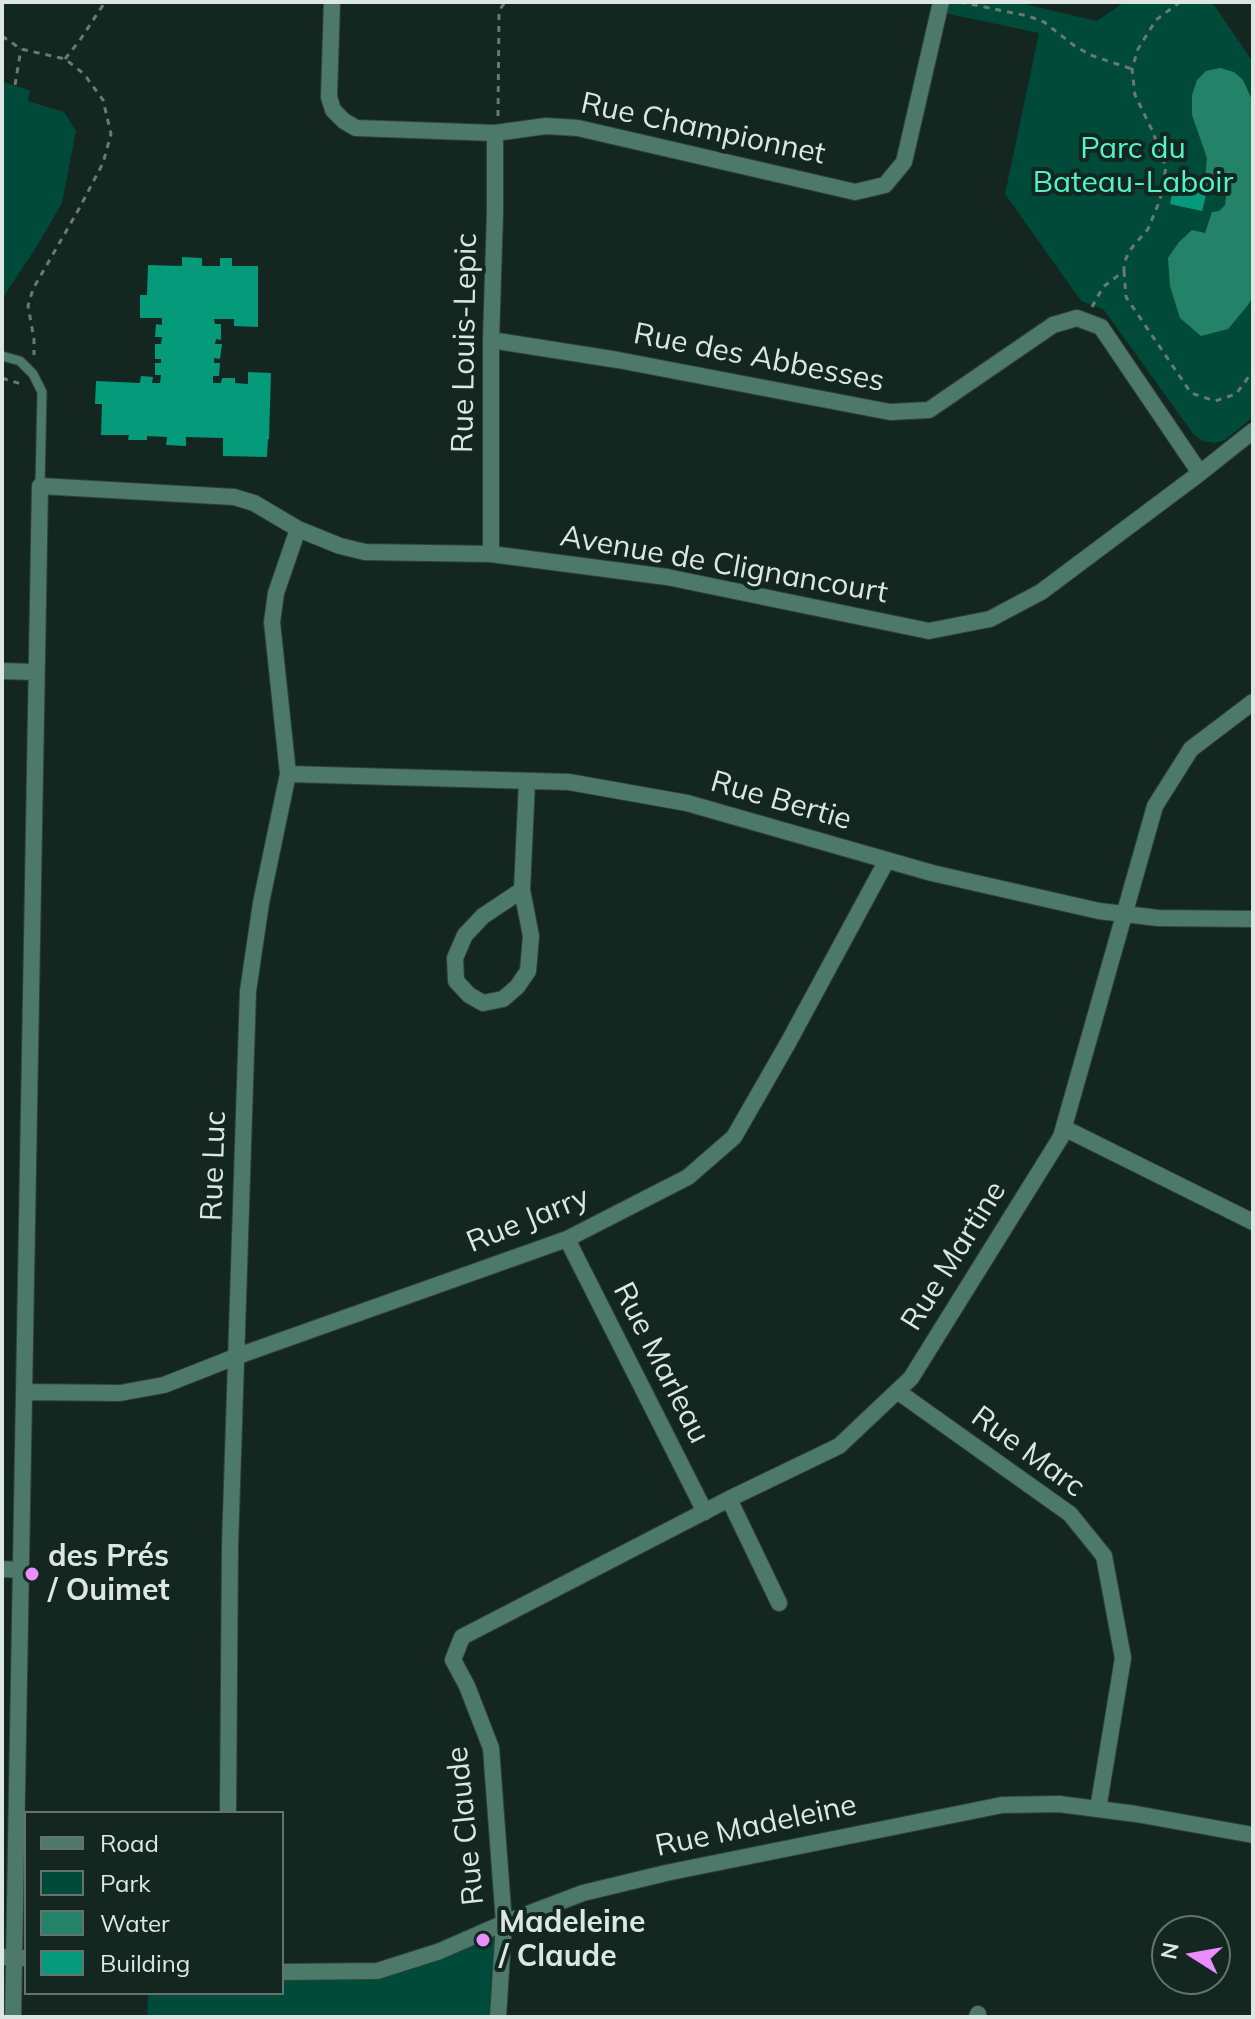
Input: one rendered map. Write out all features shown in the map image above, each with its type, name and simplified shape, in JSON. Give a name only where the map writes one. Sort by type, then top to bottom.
[{"type":"street","name":"Rue Championnet","points":[[332,2],[329,97],[333,110],[356,128],[496,124],[578,128],[855,192],[885,185],[904,162],[941,2]]},
{"type":"street","name":"Rue Louis-Lepic","points":[[491,554],[491,340],[496,124]]},
{"type":"street","name":"Rue des Abbesses","points":[[491,340],[618,360],[890,412],[929,410],[1053,325],[1077,318],[1101,327],[1200,473]]},
{"type":"street","name":"Avenue de Clignancourt","points":[[40,486],[234,497],[254,503],[298,529],[340,546],[365,552],[491,554],[667,577],[929,631],[990,619],[1041,592],[1253,431]]},
{"type":"street","points":[[13,2017],[40,486]]},
{"type":"street","name":"Rue Luc","points":[[228,1811],[230,1546],[248,991],[261,903],[288,774],[272,622],[276,593],[298,529]]},
{"type":"street","points":[[2,671],[35,672]]},
{"type":"street","name":"Rue Martine","points":[[462,1637],[729,1499],[839,1446],[911,1378],[1061,1137],[1155,806],[1191,749],[1253,702]]},
{"type":"street","name":"Rue Bertie","points":[[288,774],[569,782],[687,803],[932,873],[1099,911],[1158,918],[1253,919]]},
{"type":"street","points":[[522,890],[474,925],[465,935],[455,958],[456,981],[469,995],[483,1003],[503,999],[517,987],[528,971],[531,936],[522,890],[527,781]]},
{"type":"street","name":"Rue Jarry","points":[[24,1392],[120,1393],[164,1385],[567,1239],[688,1177],[734,1137],[887,860]]},
{"type":"street","points":[[1064,1128],[1253,1222]]},
{"type":"street","name":"Rue Marleau","points":[[567,1239],[705,1512]]},
{"type":"street","name":"Rue Marc","points":[[897,1391],[1070,1514],[1104,1556],[1123,1658],[1098,1809]]},
{"type":"street","points":[[729,1499],[779,1603]]},
{"type":"street","points":[[2,1569],[21,1570]]},
{"type":"street","name":"Rue Claude","points":[[462,1637],[453,1660],[467,1686],[491,1748],[504,1923],[498,2017]]},
{"type":"street","name":"Rue Madeleine","points":[[284,1972],[377,1971],[440,1951],[583,1893],[652,1876],[1002,1805],[1059,1804],[1253,1835]]},
{"type":"lane","points":[[2,356],[20,361],[33,374],[42,392],[40,486]]},
{"type":"path","points":[[65,59],[105,2]]},
{"type":"path","points":[[496,124],[499,11],[505,2]]},
{"type":"path","points":[[960,2],[1044,22],[1085,51],[1132,69]]},
{"type":"path","points":[[1180,2],[1156,20],[1138,49],[1132,69],[1135,95],[1166,167],[1160,200],[1148,229],[1130,250],[1124,263],[1126,297],[1191,393],[1215,401],[1236,394],[1253,371]]},
{"type":"path","points":[[2,36],[21,49],[65,59],[84,74],[103,100],[111,134],[103,163],[33,289],[28,306],[34,339],[33,374]]},
{"type":"path","points":[[15,85],[21,49]]},
{"type":"path","points":[[1092,307],[1103,287],[1124,271]]},
{"type":"path","points":[[2,378],[22,384]]},
{"type":"green space","name":"Parc du Bateau-Laboir","points":[[941,2],[1016,2],[1097,21],[1125,2],[1212,2],[1253,62],[1253,417],[1225,440],[1215,443],[1203,441],[1194,435],[1104,310],[1081,301],[1005,194],[1039,33],[939,12]]},
{"type":"green space","points":[[2,82],[30,90],[28,101],[64,112],[76,131],[62,203],[2,299]]},
{"type":"green space","points":[[502,1923],[491,2017],[147,2017],[148,1995],[284,1995],[284,1974],[378,1978]]},
{"type":"water","points":[[1220,68],[1234,72],[1243,80],[1253,102],[1253,297],[1228,329],[1201,336],[1180,318],[1170,286],[1168,258],[1192,230],[1205,233],[1212,212],[1219,211],[1225,205],[1226,197],[1220,186],[1205,179],[1207,158],[1192,115],[1192,95],[1197,80],[1206,71]]},
{"type":"building","points":[[1176,175],[1209,183],[1202,211],[1170,204]]},
{"type":"building","points":[[182,257],[202,258],[202,266],[220,266],[220,258],[232,258],[232,266],[258,266],[258,327],[234,326],[234,319],[214,319],[215,324],[221,324],[221,340],[216,339],[215,344],[222,344],[220,359],[214,358],[214,363],[220,363],[219,376],[213,376],[213,383],[221,383],[222,378],[235,378],[235,383],[248,384],[248,372],[271,373],[267,457],[223,456],[223,438],[186,437],[186,446],[166,445],[167,437],[147,436],[147,440],[128,440],[129,435],[101,435],[102,404],[95,404],[96,381],[140,383],[141,376],[153,377],[152,383],[160,383],[161,375],[155,375],[155,363],[161,363],[161,359],[155,359],[155,344],[161,344],[162,337],[155,337],[156,324],[162,325],[162,318],[140,318],[140,295],[147,295],[148,265],[182,266]]},
{"type":"place","name":"des Prés / Ouimet","points":[[32,1574]]},
{"type":"place","name":"Madeleine / Claude","points":[[483,1940]]}]
